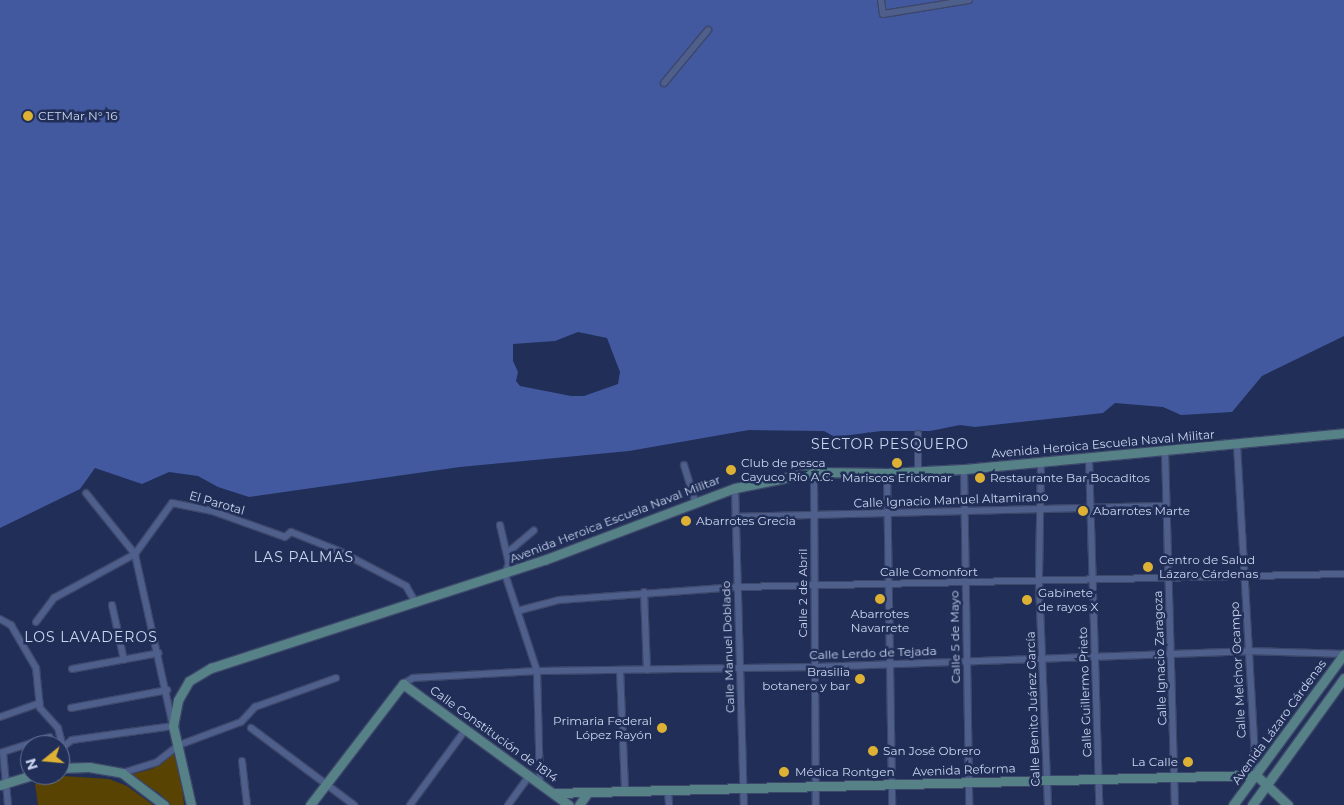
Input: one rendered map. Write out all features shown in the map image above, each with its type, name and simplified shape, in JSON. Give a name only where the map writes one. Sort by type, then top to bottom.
[{"type":"street","points":[[881,0],[883,14],[969,0]]},
{"type":"street","points":[[664,83],[708,30]]},
{"type":"street","points":[[918,434],[918,472]]},
{"type":"street","name":"Avenida Heroica Escuela Naval Militar","points":[[192,805],[173,726],[178,700],[189,682],[211,668],[505,574],[735,488],[814,472],[918,472],[1344,434]]},
{"type":"street","name":"Calle Melchor Ocampo","points":[[1236,445],[1256,774]]},
{"type":"street","name":"Calle Ignacio Zaragoza","points":[[1164,450],[1176,805]]},
{"type":"street","name":"Calle Guillermo Prieto","points":[[1089,458],[1099,805]]},
{"type":"street","name":"Calle Benito Juárez García","points":[[1041,462],[1042,509],[1039,582],[1048,805]]},
{"type":"street","points":[[684,465],[695,502]]},
{"type":"street","name":"Calle 5 de Mayo","points":[[964,468],[969,805]]},
{"type":"street","name":"Calle 2 de Abril","points":[[814,472],[816,805]]},
{"type":"street","points":[[886,473],[892,805]]},
{"type":"street","name":"Calle Manuel Doblado","points":[[735,488],[744,805]]},
{"type":"street","points":[[70,742],[173,726],[159,653],[135,554],[86,492]]},
{"type":"street","name":"El Parotal","points":[[36,622],[54,598],[135,554],[172,503],[212,511],[284,537],[292,532],[339,551],[406,586],[416,603]]},
{"type":"street","name":"Calle Ignacio Manuel Altamirano","points":[[736,517],[1166,506]]},
{"type":"street","points":[[500,525],[509,563],[505,574],[537,671],[540,783]]},
{"type":"street","points":[[507,553],[534,530]]},
{"type":"street","name":"Calle Comonfort","points":[[517,611],[559,600],[644,592],[738,587],[966,584],[1344,574]]},
{"type":"street","points":[[644,592],[648,670]]},
{"type":"street","points":[[112,605],[124,660]]},
{"type":"street","points":[[0,618],[11,625],[36,668],[40,708],[58,728],[60,735]]},
{"type":"street","name":"Calle Lerdo de Tejada","points":[[403,684],[413,678],[537,671],[815,667],[1248,651],[1344,654]]},
{"type":"street","points":[[72,669],[159,653]]},
{"type":"street","name":"Avenida Lázaro Cárdenas","points":[[1233,805],[1344,654]]},
{"type":"street","points":[[620,670],[625,792]]},
{"type":"street","points":[[70,768],[122,774],[157,762],[179,745],[241,722],[255,707],[336,678]]},
{"type":"street","points":[[1252,805],[1344,678]]},
{"type":"street","points":[[310,805],[403,684]]},
{"type":"street","name":"Calle Constitución de 1814","points":[[403,684],[569,805]]},
{"type":"street","points":[[71,708],[167,690]]},
{"type":"street","points":[[0,717],[40,703]]},
{"type":"street","points":[[251,728],[354,805]]},
{"type":"street","points":[[410,805],[466,729]]},
{"type":"street","points":[[8,805],[3,784],[3,752],[20,747]]},
{"type":"street","points":[[242,761],[247,805]]},
{"type":"street","points":[[122,774],[164,805]]},
{"type":"street","points":[[1256,774],[1288,805]]},
{"type":"street","name":"Avenida Reforma","points":[[553,793],[1256,774]]},
{"type":"street","points":[[508,805],[529,776]]},
{"type":"street","points":[[3,784],[20,779]]},
{"type":"street","points":[[668,790],[668,805]]},
{"type":"street","points":[[579,805],[588,792]]},
{"type":"shaded area","points":[[178,750],[184,805],[170,805],[159,793],[130,775],[152,769]]},
{"type":"shaded area","points":[[70,776],[109,779],[127,786],[153,805],[38,805],[35,785],[70,785]]},
{"type":"water","points":[[0,0],[1344,0],[1344,336],[1262,376],[1232,412],[1181,415],[1163,407],[1115,403],[1103,413],[975,427],[960,425],[930,431],[881,431],[835,437],[824,431],[749,430],[629,451],[460,467],[249,497],[218,487],[198,476],[169,472],[142,484],[95,468],[80,489],[0,528]],"holes":[[[578,332],[607,338],[620,372],[618,384],[584,396],[571,396],[520,386],[516,381],[518,372],[513,361],[513,344],[555,341]]]},
{"type":"place","name":"CETMar N° 16","points":[[28,116]]},
{"type":"place","name":"Mariscos Erickmar","points":[[897,463]]},
{"type":"place","name":"Club de pesca Cayuco Río A.C.","points":[[731,470]]},
{"type":"place","name":"Restaurante Bar Bocaditos","points":[[980,478]]},
{"type":"place","name":"Abarrotes Marte","points":[[1083,511]]},
{"type":"place","name":"Abarrotes Grecia","points":[[686,521]]},
{"type":"place","name":"Centro de Salud Lázaro Cárdenas","points":[[1148,567]]},
{"type":"place","name":"Abarrotes Navarrete","points":[[880,599]]},
{"type":"place","name":"Gabinete de rayos X","points":[[1027,600]]},
{"type":"place","name":"Brasilia botanero y bar","points":[[860,679]]},
{"type":"place","name":"Primaria Federal López Rayón","points":[[662,728]]},
{"type":"place","name":"San José Obrero","points":[[873,751]]},
{"type":"place","name":"La Calle","points":[[1188,762]]},
{"type":"place","name":"Médica Rontgen","points":[[784,772]]},
{"type":"district","name":"SECTOR PESQUERO","points":[[890,444]]},
{"type":"district","name":"LAS PALMAS","points":[[304,557]]},
{"type":"district","name":"LOS LAVADEROS","points":[[91,637]]}]
